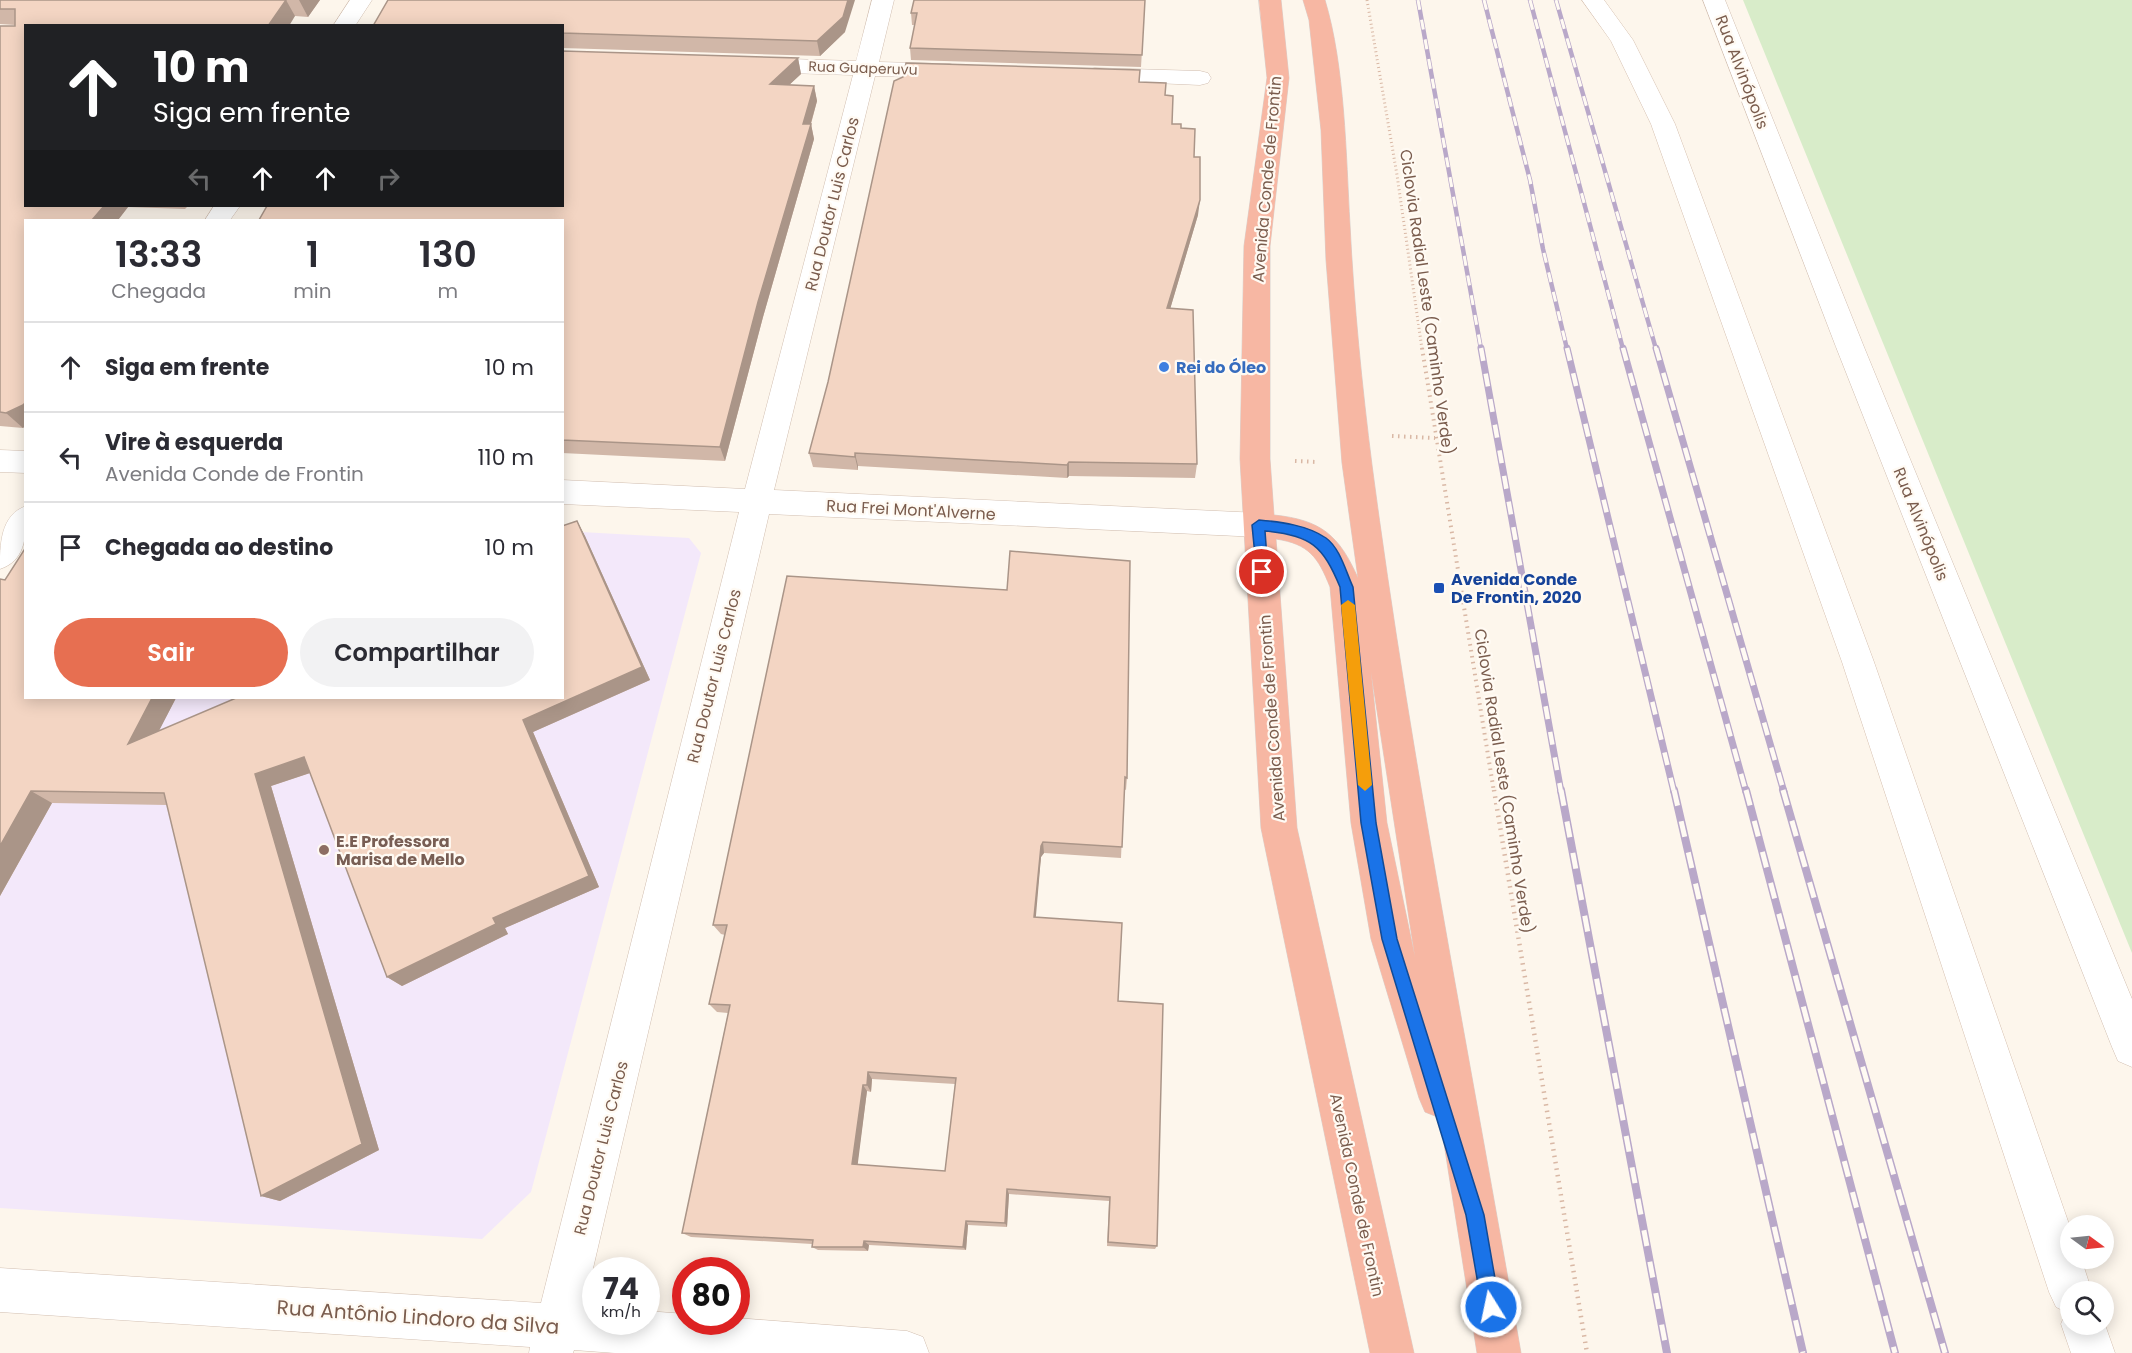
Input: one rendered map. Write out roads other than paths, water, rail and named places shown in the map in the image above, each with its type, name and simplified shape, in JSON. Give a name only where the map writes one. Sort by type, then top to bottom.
[{"type":"highway","name":"Avenida Conde de Frontin","points":[[1270,0],[1278,78],[1257,246],[1255,459],[1279,828],[1352,1177],[1392,1353]]},
{"type":"highway","points":[[1314,0],[1320,20],[1333,130],[1340,260],[1357,464],[1397,738],[1499,1353]]},
{"type":"highway","points":[[1259,525],[1286,528],[1322,542],[1335,559],[1346,587],[1369,823],[1390,939],[1475,1215]]},
{"type":"street","points":[[345,24],[361,0]]},
{"type":"street","name":"Rua Doutor Luis Carlos","points":[[555,1340],[756,503],[883,0]]},
{"type":"street","points":[[1593,0],[1622,40],[1664,124],[1858,662],[2067,1281]]},
{"type":"street","name":"Rua Alvinópolis","points":[[1714,0],[1850,347],[2132,1047]]},
{"type":"street","name":"Rua Guaperuvu","points":[[735,64],[973,72]]},
{"type":"street","points":[[1073,75],[1200,78]]},
{"type":"street","points":[[0,460],[24,462]]},
{"type":"street","name":"Rua Frei Mont'Alverne","points":[[564,492],[1259,525]]},
{"type":"street","points":[[0,557],[24,521]]},
{"type":"street","name":"Rua Antônio Lindoro da Silva","points":[[0,1290],[555,1340],[907,1353]]},
{"type":"street","points":[[2087,1335],[2093,1353]]},
{"type":"railway","points":[[1418,0],[1481,349]]},
{"type":"railway","points":[[1484,0],[1530,180],[1543,249],[1567,349]]},
{"type":"railway","points":[[1530,0],[1623,349]]},
{"type":"railway","points":[[1556,0],[1656,349]]},
{"type":"railway","points":[[1481,348],[1561,792]]},
{"type":"railway","points":[[1567,348],[1674,792]]},
{"type":"railway","points":[[1623,348],[1746,792]]},
{"type":"railway","points":[[1656,348],[1784,792]]},
{"type":"railway","points":[[1561,790],[1667,1353]]},
{"type":"railway","points":[[1674,790],[1803,1353]]},
{"type":"railway","points":[[1746,790],[1895,1353]]},
{"type":"railway","points":[[1783,790],[1945,1353]]},
{"type":"place","name":"Rei do Óleo","points":[[1164,367]]},
{"type":"place","name":"Avenida Conde De Frontin, 2020","points":[[1439,588]]},
{"type":"place","name":"E.E Professora Marisa de Mello","points":[[324,850]]}]
